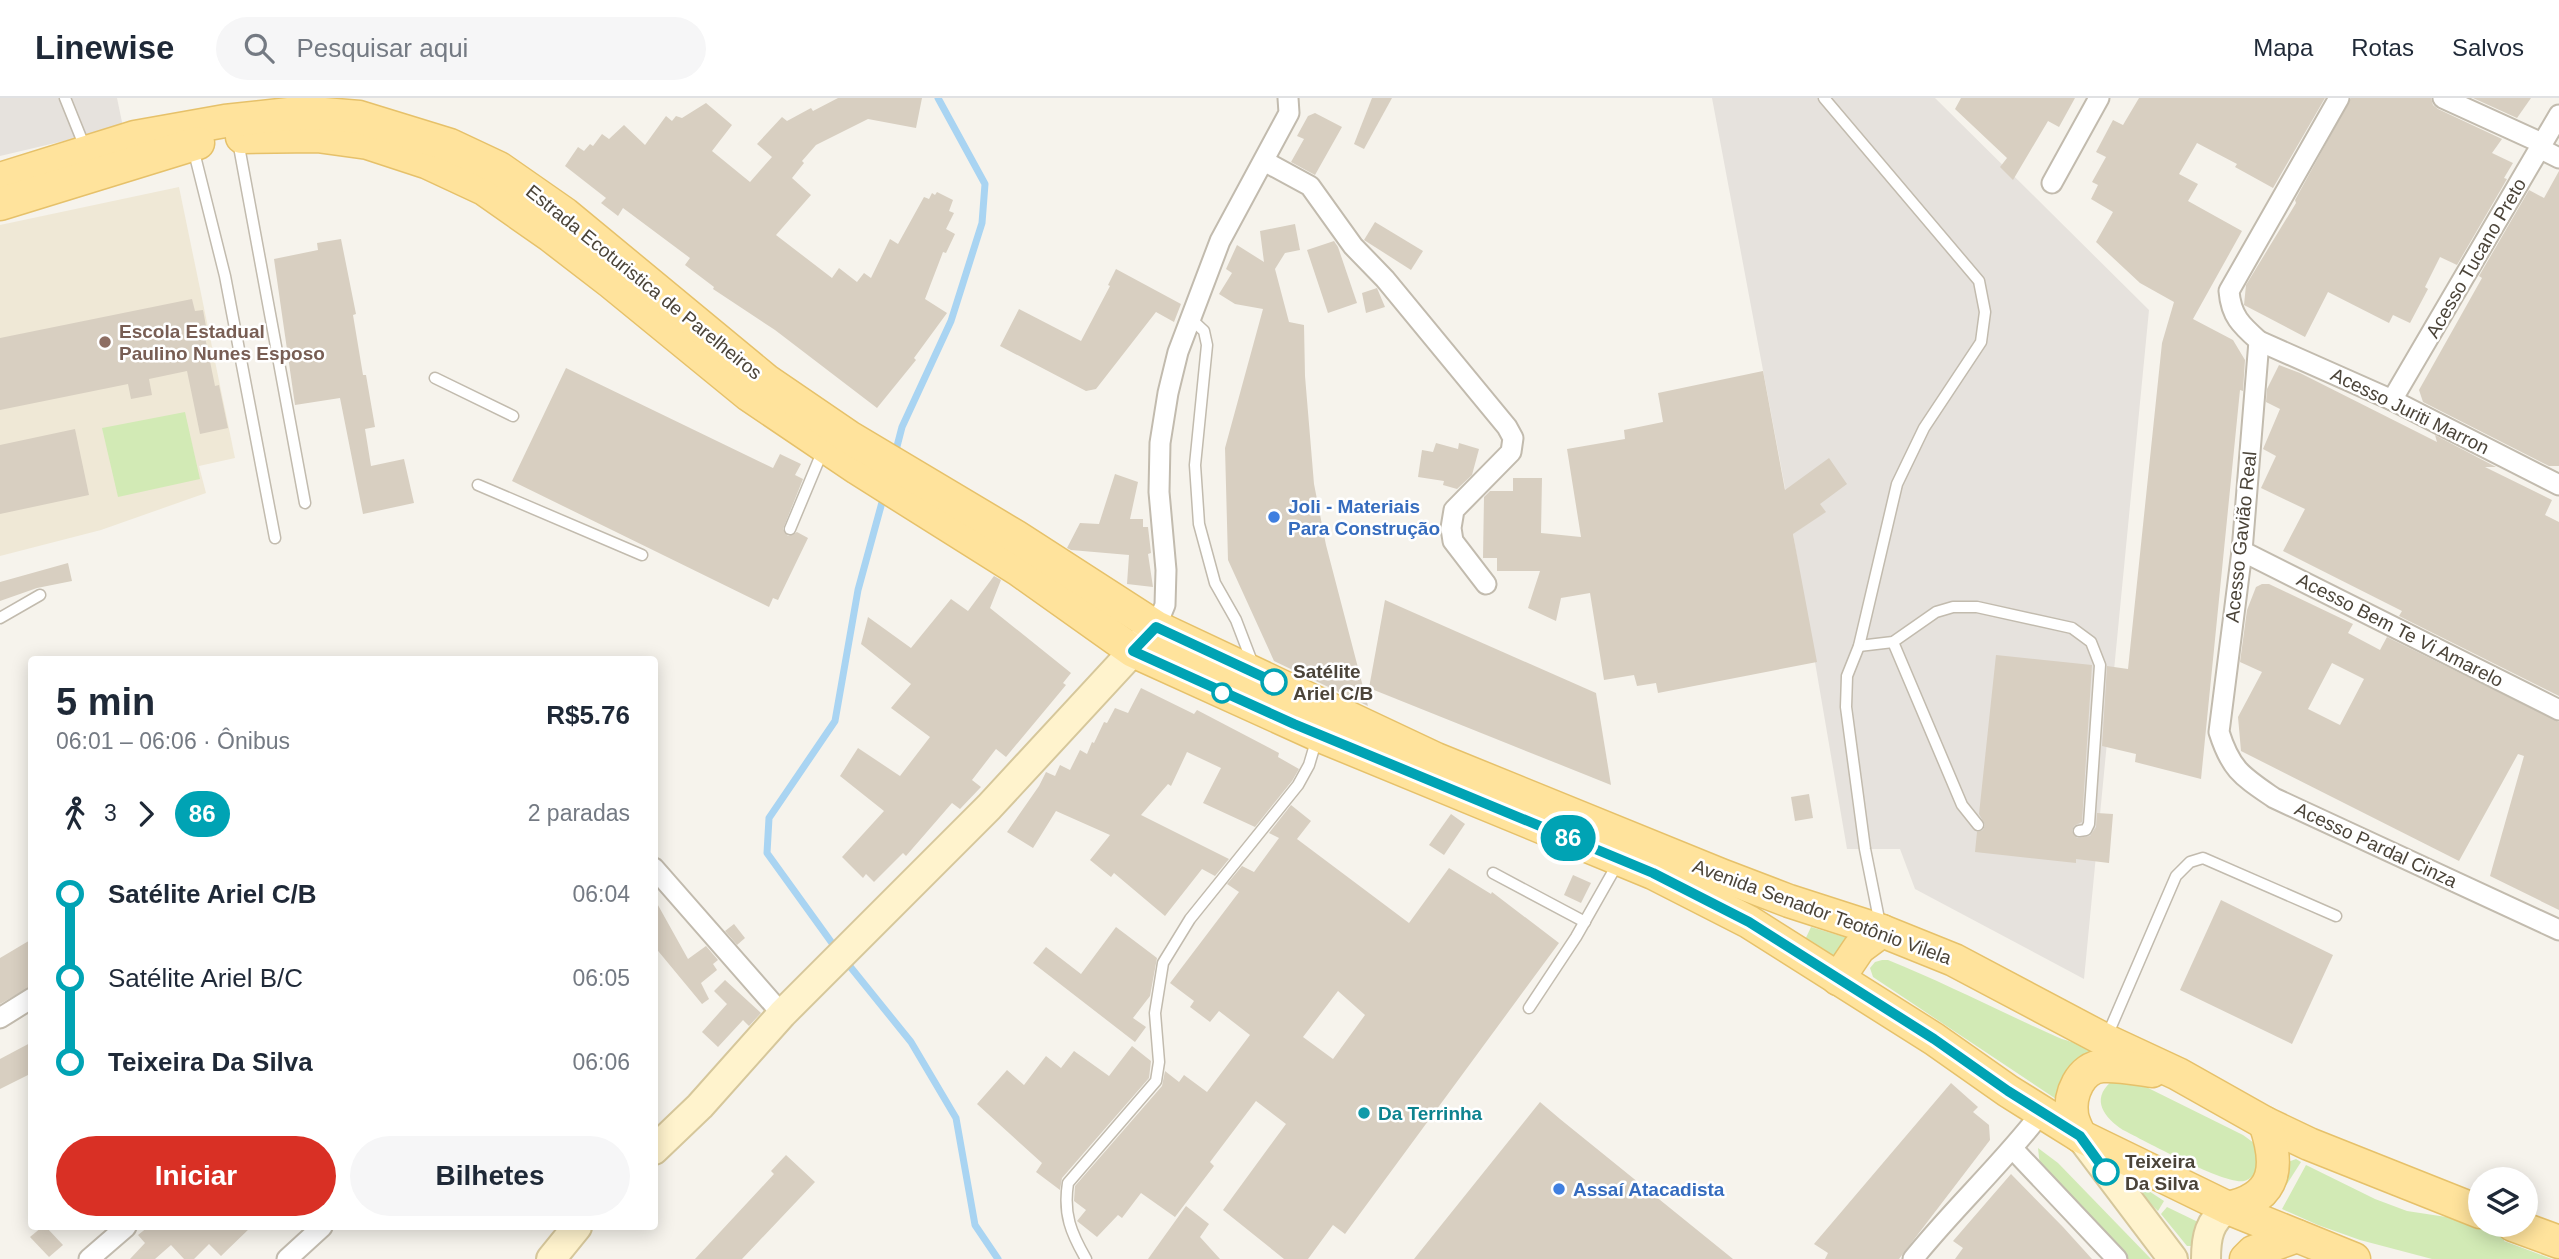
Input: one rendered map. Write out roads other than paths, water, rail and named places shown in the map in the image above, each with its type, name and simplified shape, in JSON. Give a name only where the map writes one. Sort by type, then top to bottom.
[{"type":"main road","name":"Estrada Ecoturistica de Parelheiros","points":[[0,204],[192,144],[237,137],[314,115]]},
{"type":"main road","name":"Estrada Ecoturistica de Parelheiros","points":[[0,179],[135,137],[212,123],[314,115],[368,143],[426,162],[484,189],[553,233],[767,382],[861,458],[902,483],[1018,570],[1133,651]]},
{"type":"main road","name":"Estrada Ecoturistica de Parelheiros","points":[[553,233],[749,396],[825,446],[861,458]]},
{"type":"main road","name":"Estrada Ecoturistica de Parelheiros","points":[[902,483],[1015,536],[1156,627]]},
{"type":"main road","points":[[658,1146],[700,1105],[782,1014],[923,876],[1156,627]]},
{"type":"main road","name":"Avenida Senador Teotônio Vilela","points":[[1156,627],[1436,759],[1539,802],[1789,901],[1882,931],[1954,960],[2105,1040],[2178,1074],[2265,1123],[2326,1152],[2468,1207]]},
{"type":"main road","name":"Avenida Senador Teotônio Vilela","points":[[1133,651],[1318,734],[1653,873],[1749,922],[1934,1039],[2080,1136],[2228,1208],[2354,1259]]},
{"type":"main road","points":[[1838,979],[1859,948],[1882,931]]},
{"type":"main road","points":[[2173,1259],[2080,1136],[2071,1106],[2075,1088],[2082,1076],[2092,1068],[2103,1066],[2178,1074]]},
{"type":"main road","points":[[2206,1259],[2206,1238],[2214,1220],[2228,1208],[2252,1200],[2267,1185],[2272,1174],[2274,1154],[2265,1123]]},
{"type":"main road","points":[[551,1259],[575,1230]]},
{"type":"main road","points":[[2538,1234],[2559,1242]]},
{"type":"main road","points":[[2246,1259],[2253,1252],[2297,1236]]},
{"type":"street","points":[[2052,183],[2099,98]]},
{"type":"street","points":[[2259,341],[2241,325],[2230,308],[2229,291],[2339,98]]},
{"type":"street","points":[[2443,98],[2535,140],[2559,159]]},
{"type":"street","points":[[1156,627],[1165,605],[1166,582],[1159,492],[1160,443],[1178,352],[1220,241],[1264,161],[1289,106]]},
{"type":"street","name":"Acesso Tucano Preto","points":[[2392,400],[2559,115]]},
{"type":"street","points":[[1264,161],[1310,186],[1353,246],[1385,279],[1507,427],[1513,439],[1511,452],[1454,510],[1451,528],[1453,541],[1486,584]]},
{"type":"street","name":"Acesso Juriti Marron","points":[[2259,341],[2392,400],[2559,485]]},
{"type":"street","name":"Acesso Gavião Real","points":[[2219,732],[2242,551],[2259,341]]},
{"type":"street","name":"Acesso Bem Te Vi Amarelo","points":[[2242,551],[2559,710]]},
{"type":"street","name":"Acesso Pardal Cinza","points":[[2219,732],[2227,756],[2242,777],[2274,798],[2559,930]]},
{"type":"street","points":[[658,873],[782,1014]]},
{"type":"street","points":[[0,1018],[28,1000]]},
{"type":"street","points":[[1913,1259],[1939,1227],[2013,1149],[2042,1112]]},
{"type":"street","points":[[2013,1149],[2117,1259]]},
{"type":"street","points":[[89,1259],[123,1230]]},
{"type":"street","points":[[287,1259],[318,1230]]},
{"type":"lane","points":[[65,98],[88,153]]},
{"type":"lane","points":[[1824,98],[1979,281],[1985,312],[1981,342],[1924,428],[1897,484],[1859,646],[1847,676],[1846,707],[1865,849],[1882,931]]},
{"type":"lane","points":[[237,137],[305,503]]},
{"type":"lane","points":[[192,144],[225,276],[275,538]]},
{"type":"lane","points":[[1190,318],[1203,331],[1207,345],[1195,465],[1199,524],[1215,583],[1250,651],[1256,674]]},
{"type":"lane","points":[[435,378],[513,415]]},
{"type":"lane","points":[[790,529],[825,446]]},
{"type":"lane","points":[[478,485],[642,555]]},
{"type":"lane","points":[[0,618],[40,595]]},
{"type":"lane","points":[[1859,646],[1893,642],[1936,612],[1953,607],[1977,607],[2072,628],[2091,642],[2100,665],[2089,824],[2086,830],[2079,831]]},
{"type":"lane","points":[[1893,642],[1962,805],[1978,825]]},
{"type":"lane","points":[[1086,1259],[1076,1242],[1064,1205],[1068,1184],[1157,1081],[1159,1062],[1155,1013],[1163,963],[1190,919],[1298,785],[1318,734]]},
{"type":"lane","points":[[2105,1040],[2176,876],[2190,862],[2203,858],[2336,916]]},
{"type":"lane","points":[[1529,1008],[1585,922],[1620,859]]},
{"type":"lane","points":[[1493,873],[1585,922]]},
{"type":"waterway","points":[[895,454],[902,427],[951,321],[982,223],[985,184],[938,98]]},
{"type":"waterway","points":[[837,950],[767,853],[769,818],[835,721],[858,590],[884,495]]},
{"type":"waterway","points":[[844,959],[911,1042],[956,1118],[975,1225],[998,1259]]},
{"type":"place","name":"Escola Estadual Paulino Nunes Esposo","points":[[105,342]]},
{"type":"place","name":"Joli - Materiais Para Construção","points":[[1274,517]]},
{"type":"place","name":"Satélite Ariel C/B","points":[[1274,682]]},
{"type":"place","name":"Da Terrinha","points":[[1364,1113]]},
{"type":"place","name":"Teixeira Da Silva","points":[[2106,1172]]},
{"type":"place","name":"Assaí Atacadista","points":[[1559,1189]]}]
